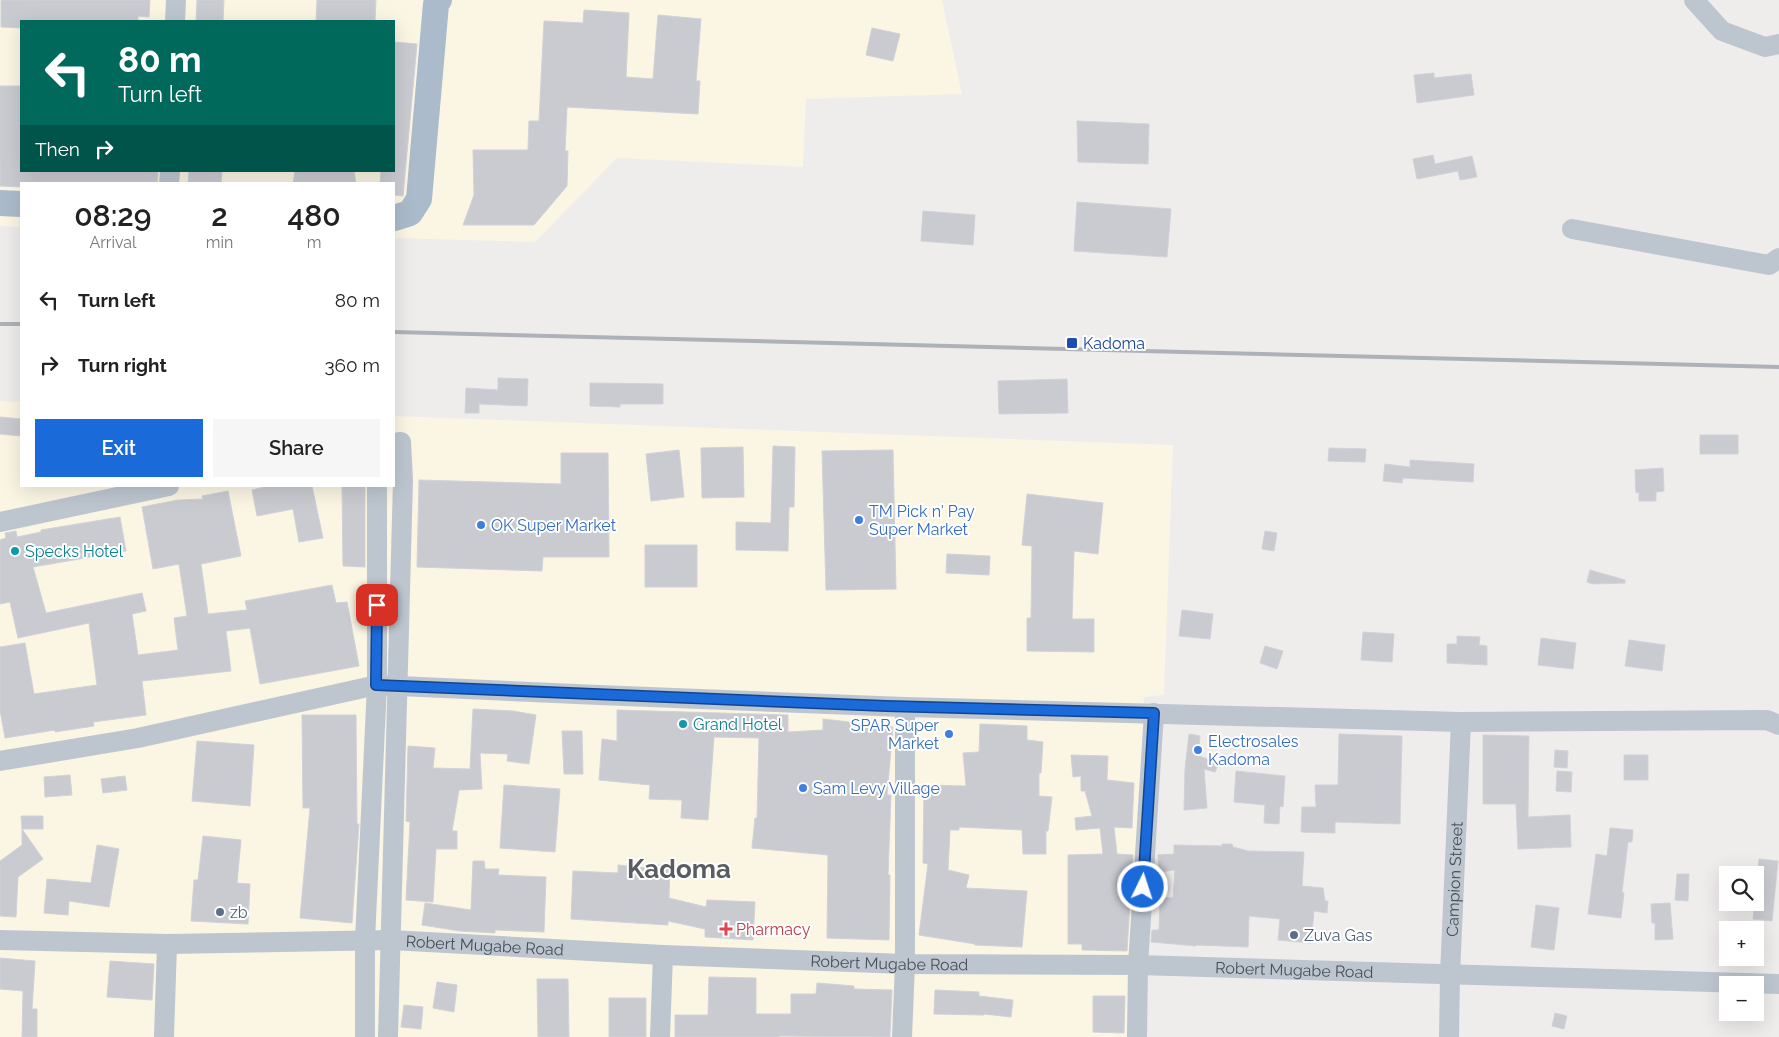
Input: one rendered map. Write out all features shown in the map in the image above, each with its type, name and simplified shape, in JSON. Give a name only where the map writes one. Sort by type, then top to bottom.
[{"type":"main road","points":[[395,218],[410,212],[419,199],[436,4],[439,0]]},
{"type":"main road","points":[[0,203],[20,204]]},
{"type":"street","points":[[175,20],[176,0]]},
{"type":"street","points":[[1694,0],[1722,31],[1765,47],[1779,44]]},
{"type":"street","points":[[1572,229],[1769,265],[1779,258]]},
{"type":"street","points":[[388,1037],[403,480],[397,442]]},
{"type":"street","points":[[0,522],[164,487]]},
{"type":"street","points":[[365,1037],[364,940],[376,685],[377,487]]},
{"type":"street","points":[[0,761],[138,738],[376,685],[580,695],[905,707],[1461,722],[1767,720],[1779,725]]},
{"type":"street","points":[[902,1037],[905,964],[905,707]]},
{"type":"street","points":[[1137,1037],[1138,965],[1154,713]]},
{"type":"street","name":"Campion Street","points":[[1449,1037],[1461,722]]},
{"type":"street","name":"Robert Mugabe Road","points":[[0,940],[167,944],[391,940],[663,955],[905,964],[1138,965],[1450,976],[1779,984]]},
{"type":"street","points":[[164,1037],[167,944]]},
{"type":"street","points":[[660,1037],[663,955]]},
{"type":"shaded area","points":[[0,0],[942,0],[962,94],[806,99],[803,167],[617,158],[535,242],[395,238],[395,182],[20,182],[20,227],[0,226]]},
{"type":"shaded area","points":[[0,401],[20,402],[20,487],[395,487],[395,416],[1173,445],[1164,695],[1144,697],[1131,1037],[0,1037]]},
{"type":"building","points":[[1,0],[150,0],[149,17],[138,16],[138,20],[20,20],[20,28],[1,27]]},
{"type":"building","points":[[197,0],[224,0],[223,20],[196,20]]},
{"type":"building","points":[[317,0],[376,0],[375,20],[316,20]]},
{"type":"building","points":[[584,10],[629,13],[626,77],[653,79],[658,15],[701,19],[696,81],[700,81],[698,114],[567,107],[565,151],[568,151],[567,186],[534,225],[463,225],[474,195],[473,150],[528,150],[529,121],[539,121],[544,21],[583,23]]},
{"type":"building","points":[[872,28],[900,34],[893,61],[866,55]]},
{"type":"building","points":[[395,42],[417,44],[403,196],[395,195],[395,182],[380,182],[381,172],[395,172]]},
{"type":"building","points":[[1434,73],[1434,78],[1471,74],[1474,95],[1417,103],[1414,75]]},
{"type":"building","points":[[0,86],[20,86],[20,172],[158,172],[157,182],[20,182],[20,187],[0,186]]},
{"type":"building","points":[[1077,121],[1149,124],[1148,164],[1078,162]]},
{"type":"building","points":[[1433,155],[1435,164],[1472,156],[1477,177],[1460,180],[1458,171],[1417,179],[1413,159]]},
{"type":"building","points":[[189,172],[222,172],[221,182],[188,182]]},
{"type":"building","points":[[295,172],[354,172],[356,182],[293,182]]},
{"type":"building","points":[[1077,202],[1171,209],[1167,257],[1074,251]]},
{"type":"building","points":[[923,211],[975,215],[973,245],[921,241]]},
{"type":"building","points":[[498,378],[528,379],[527,406],[479,404],[479,413],[465,413],[466,388],[498,390]]},
{"type":"building","points":[[1067,379],[1068,413],[999,414],[998,381]]},
{"type":"building","points":[[590,383],[663,384],[663,404],[620,404],[620,407],[590,406]]},
{"type":"building","points":[[0,417],[20,419],[20,436],[0,434]]},
{"type":"building","points":[[1700,435],[1738,435],[1738,454],[1700,454]]},
{"type":"building","points":[[773,446],[795,447],[794,507],[789,507],[788,551],[736,550],[736,522],[771,523]]},
{"type":"building","points":[[743,447],[744,497],[702,498],[701,448]]},
{"type":"building","points":[[1329,448],[1366,449],[1365,462],[1328,461]]},
{"type":"building","points":[[679,450],[684,497],[651,501],[646,454]]},
{"type":"building","name":"TM Pick n' Pay Super Market","points":[[893,450],[896,589],[826,590],[822,451]]},
{"type":"building","name":"OK Super Market","points":[[561,453],[608,453],[609,557],[543,557],[542,571],[417,567],[419,480],[561,484]]},
{"type":"building","points":[[1410,460],[1474,464],[1473,482],[1403,478],[1402,483],[1383,481],[1385,464],[1410,467]]},
{"type":"building","points":[[1663,468],[1664,491],[1656,492],[1656,501],[1639,501],[1639,492],[1636,493],[1635,470]]},
{"type":"building","points":[[265,487],[312,487],[323,538],[299,542],[293,509],[257,516],[252,490]]},
{"type":"building","points":[[342,487],[365,487],[365,567],[343,566]]},
{"type":"building","points":[[228,491],[241,556],[201,564],[208,614],[247,610],[245,601],[332,585],[336,603],[347,602],[359,666],[260,684],[250,628],[226,631],[231,671],[142,681],[146,715],[93,722],[94,726],[5,738],[0,710],[0,647],[25,643],[34,694],[97,685],[89,623],[18,638],[10,602],[0,604],[0,540],[6,538],[5,533],[16,531],[17,537],[41,532],[41,530],[120,517],[126,551],[33,567],[46,613],[142,593],[146,611],[132,614],[138,655],[178,650],[174,618],[187,616],[179,564],[153,569],[142,507],[178,500],[203,499],[202,496]]},
{"type":"building","points":[[1027,494],[1103,503],[1098,554],[1074,551],[1072,619],[1094,619],[1094,652],[1027,651],[1027,618],[1031,618],[1032,546],[1022,545]]},
{"type":"building","points":[[1265,531],[1277,533],[1274,551],[1262,549]]},
{"type":"building","points":[[645,545],[697,545],[697,587],[645,587]]},
{"type":"building","points":[[947,554],[990,556],[989,575],[946,573]]},
{"type":"building","points":[[1590,570],[1625,580],[1625,583],[1593,584],[1587,582]]},
{"type":"building","points":[[1182,610],[1213,614],[1210,639],[1179,636]]},
{"type":"building","points":[[1363,632],[1394,634],[1392,662],[1361,660]]},
{"type":"building","points":[[1457,636],[1480,637],[1479,645],[1487,646],[1487,665],[1447,663],[1447,644],[1457,644]]},
{"type":"building","points":[[1541,638],[1576,643],[1573,669],[1538,665]]},
{"type":"building","points":[[1629,640],[1665,645],[1662,671],[1625,666]]},
{"type":"building","points":[[1265,646],[1283,651],[1277,669],[1260,663]]},
{"type":"building","points":[[473,709],[513,711],[536,715],[529,764],[507,761],[508,754],[480,753],[482,789],[459,790],[452,831],[457,831],[457,849],[436,849],[433,902],[406,900],[410,822],[406,821],[408,746],[435,748],[433,768],[470,769]]},
{"type":"building","points":[[617,710],[788,715],[788,732],[823,730],[823,719],[893,727],[887,795],[891,795],[888,875],[890,875],[889,940],[827,938],[828,855],[752,848],[755,818],[757,818],[759,738],[714,737],[708,820],[681,818],[682,800],[649,799],[650,785],[599,780],[602,739],[617,741]]},
{"type":"building","points":[[302,715],[356,715],[357,824],[359,824],[352,923],[300,918],[310,808],[303,808]]},
{"type":"building","points":[[980,724],[1027,726],[1027,740],[1043,742],[1041,773],[1039,773],[1039,796],[1052,797],[1048,831],[1046,831],[1046,854],[1023,854],[1022,830],[959,827],[959,830],[950,830],[948,870],[969,875],[966,888],[1027,891],[1022,947],[975,945],[919,935],[928,864],[923,863],[924,785],[966,786],[963,753],[979,752]]},
{"type":"building","points":[[562,731],[582,731],[583,774],[564,774]]},
{"type":"building","points":[[1189,734],[1200,736],[1198,756],[1219,762],[1215,772],[1204,769],[1207,808],[1184,810],[1185,769]]},
{"type":"building","points":[[1339,734],[1402,736],[1400,824],[1335,822],[1335,833],[1301,832],[1302,807],[1316,807],[1315,785],[1338,785]]},
{"type":"building","points":[[1483,735],[1529,736],[1528,817],[1570,815],[1571,847],[1518,849],[1516,804],[1483,804]]},
{"type":"building","points":[[197,741],[254,745],[250,806],[192,801]]},
{"type":"building","points":[[1555,750],[1568,751],[1567,768],[1554,767]]},
{"type":"building","points":[[1071,755],[1108,756],[1107,780],[1134,783],[1132,828],[1114,827],[1117,854],[1133,855],[1127,951],[1082,950],[1082,944],[1068,944],[1068,855],[1103,854],[1100,828],[1076,830],[1075,818],[1092,816],[1085,791],[1081,791],[1081,776],[1073,777]]},
{"type":"building","points":[[1624,755],[1648,755],[1648,780],[1624,780]]},
{"type":"building","points":[[1236,771],[1285,776],[1283,807],[1280,806],[1279,824],[1264,823],[1265,805],[1234,802]]},
{"type":"building","points":[[1557,771],[1572,772],[1571,792],[1556,791]]},
{"type":"building","points":[[70,775],[72,795],[45,797],[44,777]]},
{"type":"building","points":[[125,776],[127,790],[103,793],[101,779]]},
{"type":"building","points":[[504,785],[560,789],[555,852],[500,848]]},
{"type":"building","points":[[21,816],[43,816],[43,829],[22,829]]},
{"type":"building","points":[[1610,828],[1633,830],[1632,842],[1628,842],[1621,918],[1588,914],[1596,854],[1607,856]]},
{"type":"building","points":[[22,829],[43,859],[18,877],[16,917],[0,916],[0,861],[22,845]]},
{"type":"building","points":[[203,836],[241,840],[237,883],[250,884],[248,924],[191,921],[194,880],[198,880]]},
{"type":"building","points":[[1222,844],[1232,844],[1233,847],[1248,851],[1304,852],[1302,886],[1323,888],[1325,901],[1328,901],[1327,913],[1314,911],[1311,943],[1278,940],[1280,919],[1249,916],[1248,947],[1196,946],[1151,942],[1152,930],[1159,930],[1160,897],[1173,898],[1175,870],[1159,872],[1158,855],[1174,854],[1174,845],[1222,846]]},
{"type":"building","points":[[97,845],[119,849],[109,907],[69,901],[68,915],[44,913],[47,879],[91,883]]},
{"type":"building","points":[[1759,859],[1778,861],[1772,921],[1753,919],[1754,911],[1764,911],[1764,866],[1758,866]]},
{"type":"building","points":[[473,861],[484,861],[485,869],[499,869],[498,875],[546,877],[544,932],[495,930],[495,933],[460,931],[422,925],[425,903],[471,910]]},
{"type":"building","points":[[648,864],[670,866],[669,898],[706,907],[707,900],[755,902],[753,940],[705,937],[705,929],[668,921],[668,925],[571,919],[573,871],[618,873],[618,865],[648,868]]},
{"type":"building","points":[[1677,874],[1689,874],[1688,901],[1675,900]]},
{"type":"building","points":[[1670,903],[1673,939],[1655,940],[1655,923],[1652,923],[1651,904]]},
{"type":"building","points":[[1536,905],[1559,908],[1554,950],[1531,947]]},
{"type":"building","points":[[0,958],[35,961],[32,1009],[37,1009],[37,1037],[22,1037],[23,991],[0,989]]},
{"type":"building","points":[[110,961],[154,964],[152,1000],[107,997]]},
{"type":"building","points":[[709,977],[756,978],[756,1014],[791,1014],[791,994],[816,994],[817,983],[854,986],[854,989],[892,990],[890,1037],[675,1037],[675,1015],[708,1015]]},
{"type":"building","points":[[537,979],[568,979],[569,1037],[538,1037]]},
{"type":"building","points":[[437,982],[457,985],[454,1012],[433,1008]]},
{"type":"building","points":[[935,990],[979,992],[979,996],[1013,1000],[1011,1017],[984,1014],[934,1014]]},
{"type":"building","points":[[1093,996],[1125,996],[1124,1033],[1093,1032]]},
{"type":"building","points":[[609,998],[646,998],[646,1037],[609,1037]]},
{"type":"building","points":[[404,1005],[423,1007],[421,1029],[401,1027]]},
{"type":"building","points":[[1555,1013],[1567,1016],[1564,1029],[1552,1026]]},
{"type":"railway","points":[[0,324],[20,324]]},
{"type":"railway","points":[[395,332],[1779,367]]},
{"type":"place","name":"Kadoma","points":[[1072,343]]},
{"type":"place","name":"TM Pick n' Pay Super Market","points":[[859,520]]},
{"type":"place","name":"OK Super Market","points":[[481,525]]},
{"type":"place","name":"Specks Hotel","points":[[15,551]]},
{"type":"place","name":"Grand Hotel","points":[[683,724]]},
{"type":"place","name":"SPAR Super Market","points":[[949,734]]},
{"type":"place","name":"Electrosales Kadoma","points":[[1198,750]]},
{"type":"place","name":"Sam Levy Village","points":[[803,788]]},
{"type":"place","name":"zb","points":[[220,912]]},
{"type":"place","name":"Pharmacy","points":[[726,929]]},
{"type":"place","name":"Zuva Gas","points":[[1294,935]]},
{"type":"district","name":"Kadoma","points":[[679,869]]},
{"type":"route","points":[[377,605],[376,685],[886,706],[1154,713],[1143,887]]}]
